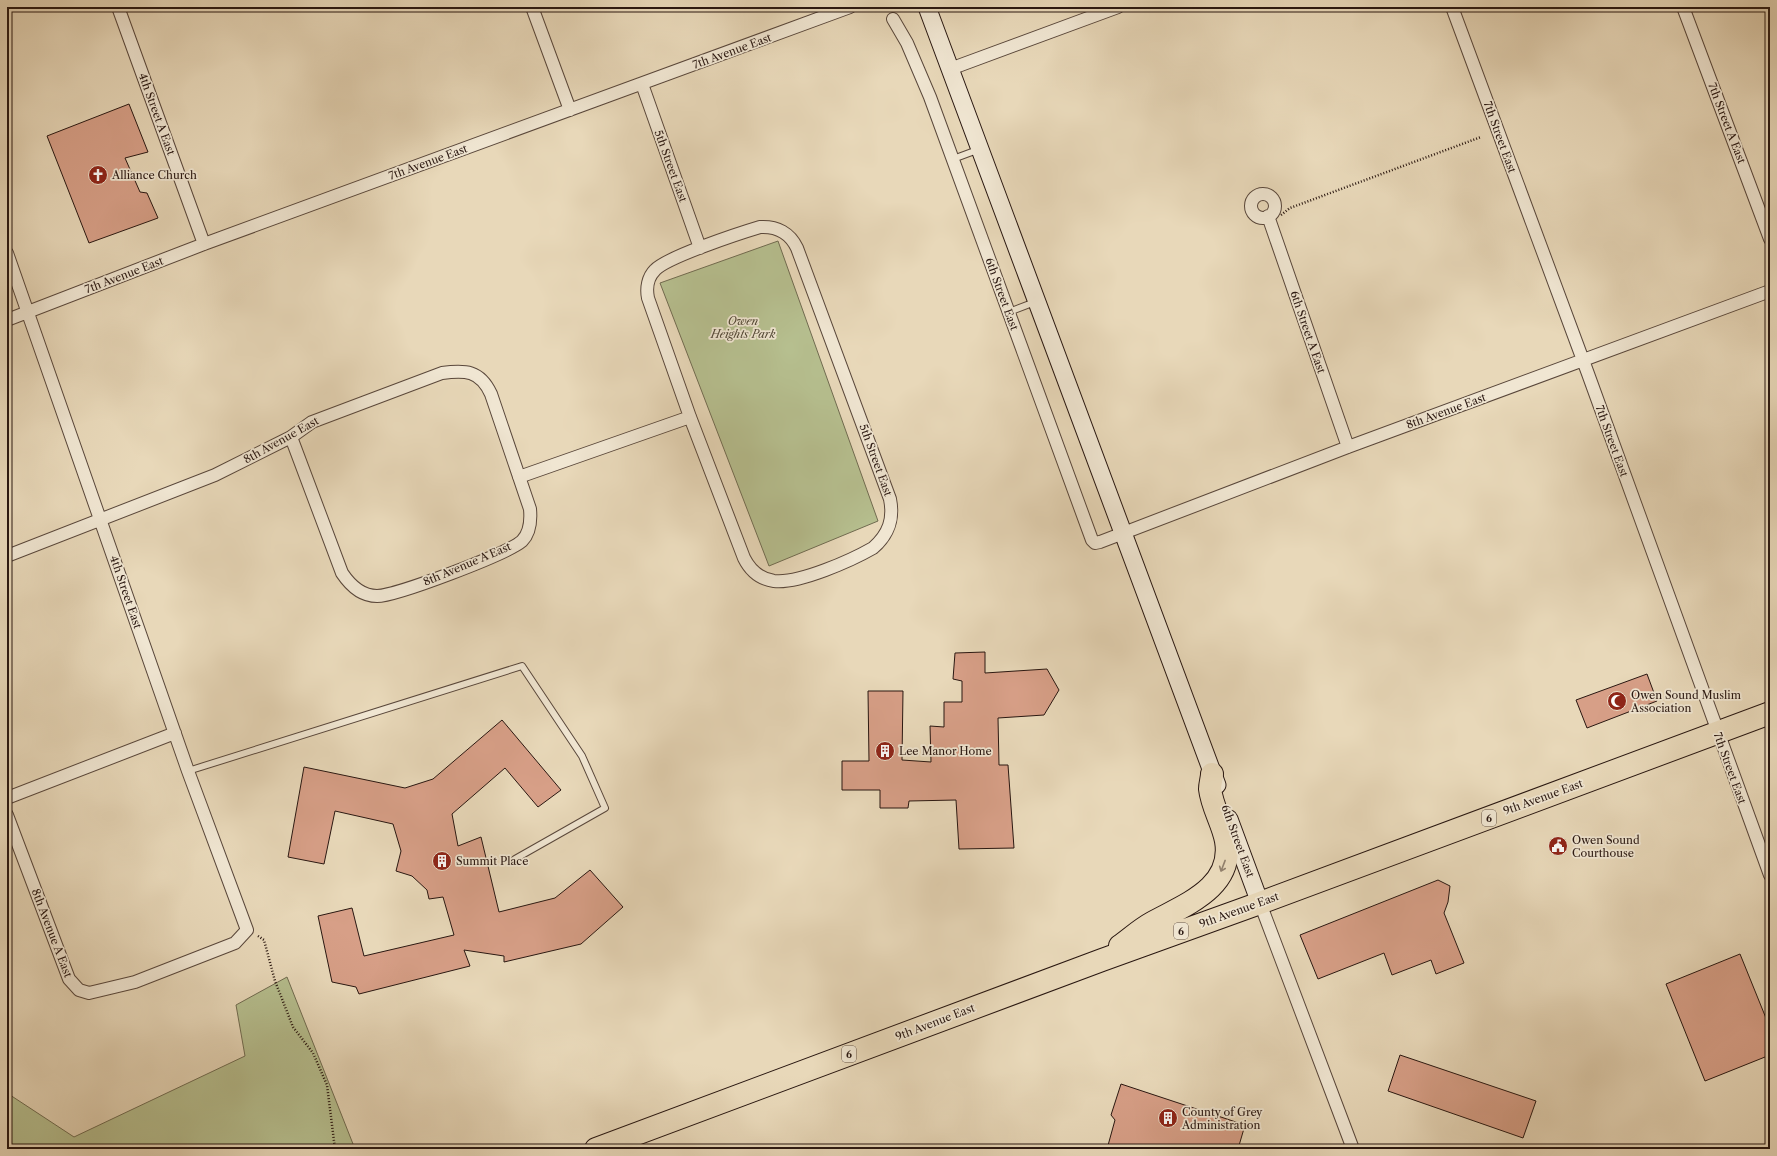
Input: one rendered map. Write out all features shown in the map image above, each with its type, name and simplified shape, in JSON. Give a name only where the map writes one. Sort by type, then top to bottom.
[{"type":"highway","name":"9th Avenue East","points":[[596,1149],[1770,713]]},
{"type":"highway","points":[[1102,960],[1151,923],[1177,911],[1204,894],[1218,877],[1225,862],[1226,842],[1210,788],[1212,774]]},
{"type":"main road","name":"6th Street East","points":[[927,7],[1260,903]]},
{"type":"street","name":"4th Street A East","points":[[118,7],[204,244]]},
{"type":"street","points":[[532,7],[570,110]]},
{"type":"street","name":"7th Avenue East","points":[[7,320],[204,244],[850,7]]},
{"type":"street","points":[[950,69],[1118,7]]},
{"type":"street","name":"7th Street East","points":[[1452,7],[1583,360],[1770,875]]},
{"type":"street","name":"7th Street A East","points":[[1683,7],[1770,239]]},
{"type":"street","name":"6th Street East","points":[[893,19],[919,69],[1092,540],[1095,542],[1100,542],[1123,533]]},
{"type":"street","name":"5th Street East","points":[[642,84],[700,248]]},
{"type":"street","name":"6th Street A East","points":[[1273,217],[1348,446]]},
{"type":"street","name":"5th Street East","points":[[765,227],[782,231],[795,243],[890,499],[892,517],[886,534],[880,542],[865,552],[815,573],[780,581],[773,581],[760,576],[748,566],[744,558],[690,417],[648,298],[647,286],[651,276],[661,265],[700,248],[755,229],[765,227]]},
{"type":"street","name":"4th Street East","points":[[7,253],[188,771],[247,930]]},
{"type":"street","name":"8th Avenue East","points":[[1123,533],[1348,446],[1770,291]]},
{"type":"street","name":"8th Avenue East","points":[[7,556],[215,475],[291,438],[312,422],[442,373],[462,371],[479,378],[488,388],[519,477]]},
{"type":"street","points":[[519,477],[690,417]]},
{"type":"street","name":"8th Avenue A East","points":[[291,438],[342,573],[354,587],[371,595],[377,596],[399,592],[504,552],[522,540],[529,528],[531,516],[519,477]]},
{"type":"street","points":[[7,798],[175,733]]},
{"type":"street","name":"8th Avenue A East","points":[[7,815],[69,979],[79,990],[89,992],[135,982],[235,943],[247,930]]},
{"type":"street","name":"6th Street East","points":[[1260,903],[1353,1149]]},
{"type":"lane","points":[[953,159],[980,149]]},
{"type":"lane","points":[[1009,312],[1037,302]]},
{"type":"lane","points":[[188,771],[522,666],[582,756],[605,808],[514,859]]},
{"type":"path","points":[[1273,217],[1290,208],[1481,137]]},
{"type":"path","points":[[247,930],[264,940],[275,981],[293,1027],[313,1053],[327,1085],[335,1149]]},
{"type":"green space","name":"Owen Heights Park","points":[[778,241],[878,521],[769,566],[660,283]]},
{"type":"green space","points":[[287,977],[355,1149],[7,1149],[7,1093],[74,1137],[245,1056],[236,1005]]},
{"type":"building","name":"Alliance Church","points":[[129,104],[148,152],[125,158],[140,192],[147,193],[158,218],[89,243],[47,136]]},
{"type":"building","name":"Lee Manor Home","points":[[985,652],[985,673],[1047,669],[1059,690],[1044,715],[998,718],[999,765],[1008,765],[1014,848],[959,849],[956,800],[909,801],[908,808],[880,808],[880,790],[842,790],[842,761],[869,761],[868,691],[903,691],[902,760],[931,762],[930,726],[944,727],[944,702],[962,702],[962,681],[953,679],[955,653]]},
{"type":"building","name":"Owen Sound Muslim Association","points":[[1647,674],[1657,701],[1587,728],[1576,700]]},
{"type":"building","name":"Summit Place","points":[[502,720],[561,790],[538,807],[505,768],[452,814],[458,846],[481,837],[499,912],[555,898],[590,870],[623,907],[581,944],[504,962],[504,956],[464,950],[470,966],[359,994],[356,987],[332,982],[318,916],[352,908],[364,956],[454,935],[443,897],[429,899],[427,890],[412,876],[396,871],[401,851],[393,824],[335,811],[324,864],[288,857],[304,767],[405,788],[433,779]]},
{"type":"building","points":[[1438,880],[1450,886],[1448,902],[1444,913],[1464,963],[1436,974],[1431,960],[1392,975],[1384,953],[1318,979],[1300,935]]},
{"type":"building","points":[[1740,954],[1770,1028],[1770,1055],[1705,1081],[1666,984]]},
{"type":"building","points":[[1400,1055],[1536,1101],[1523,1138],[1388,1091]]},
{"type":"building","name":"County of Grey Administration","points":[[1121,1084],[1245,1125],[1238,1149],[1107,1149],[1115,1120],[1111,1115]]},
{"type":"place","name":"Alliance Church","points":[[98,175]]},
{"type":"place","name":"Owen Sound Muslim Association","points":[[1617,701]]},
{"type":"place","name":"Lee Manor Home","points":[[885,751]]},
{"type":"place","name":"Owen Sound Courthouse","points":[[1558,846]]},
{"type":"place","name":"Summit Place","points":[[442,861]]},
{"type":"place","name":"County of Grey Administration","points":[[1168,1118]]}]
